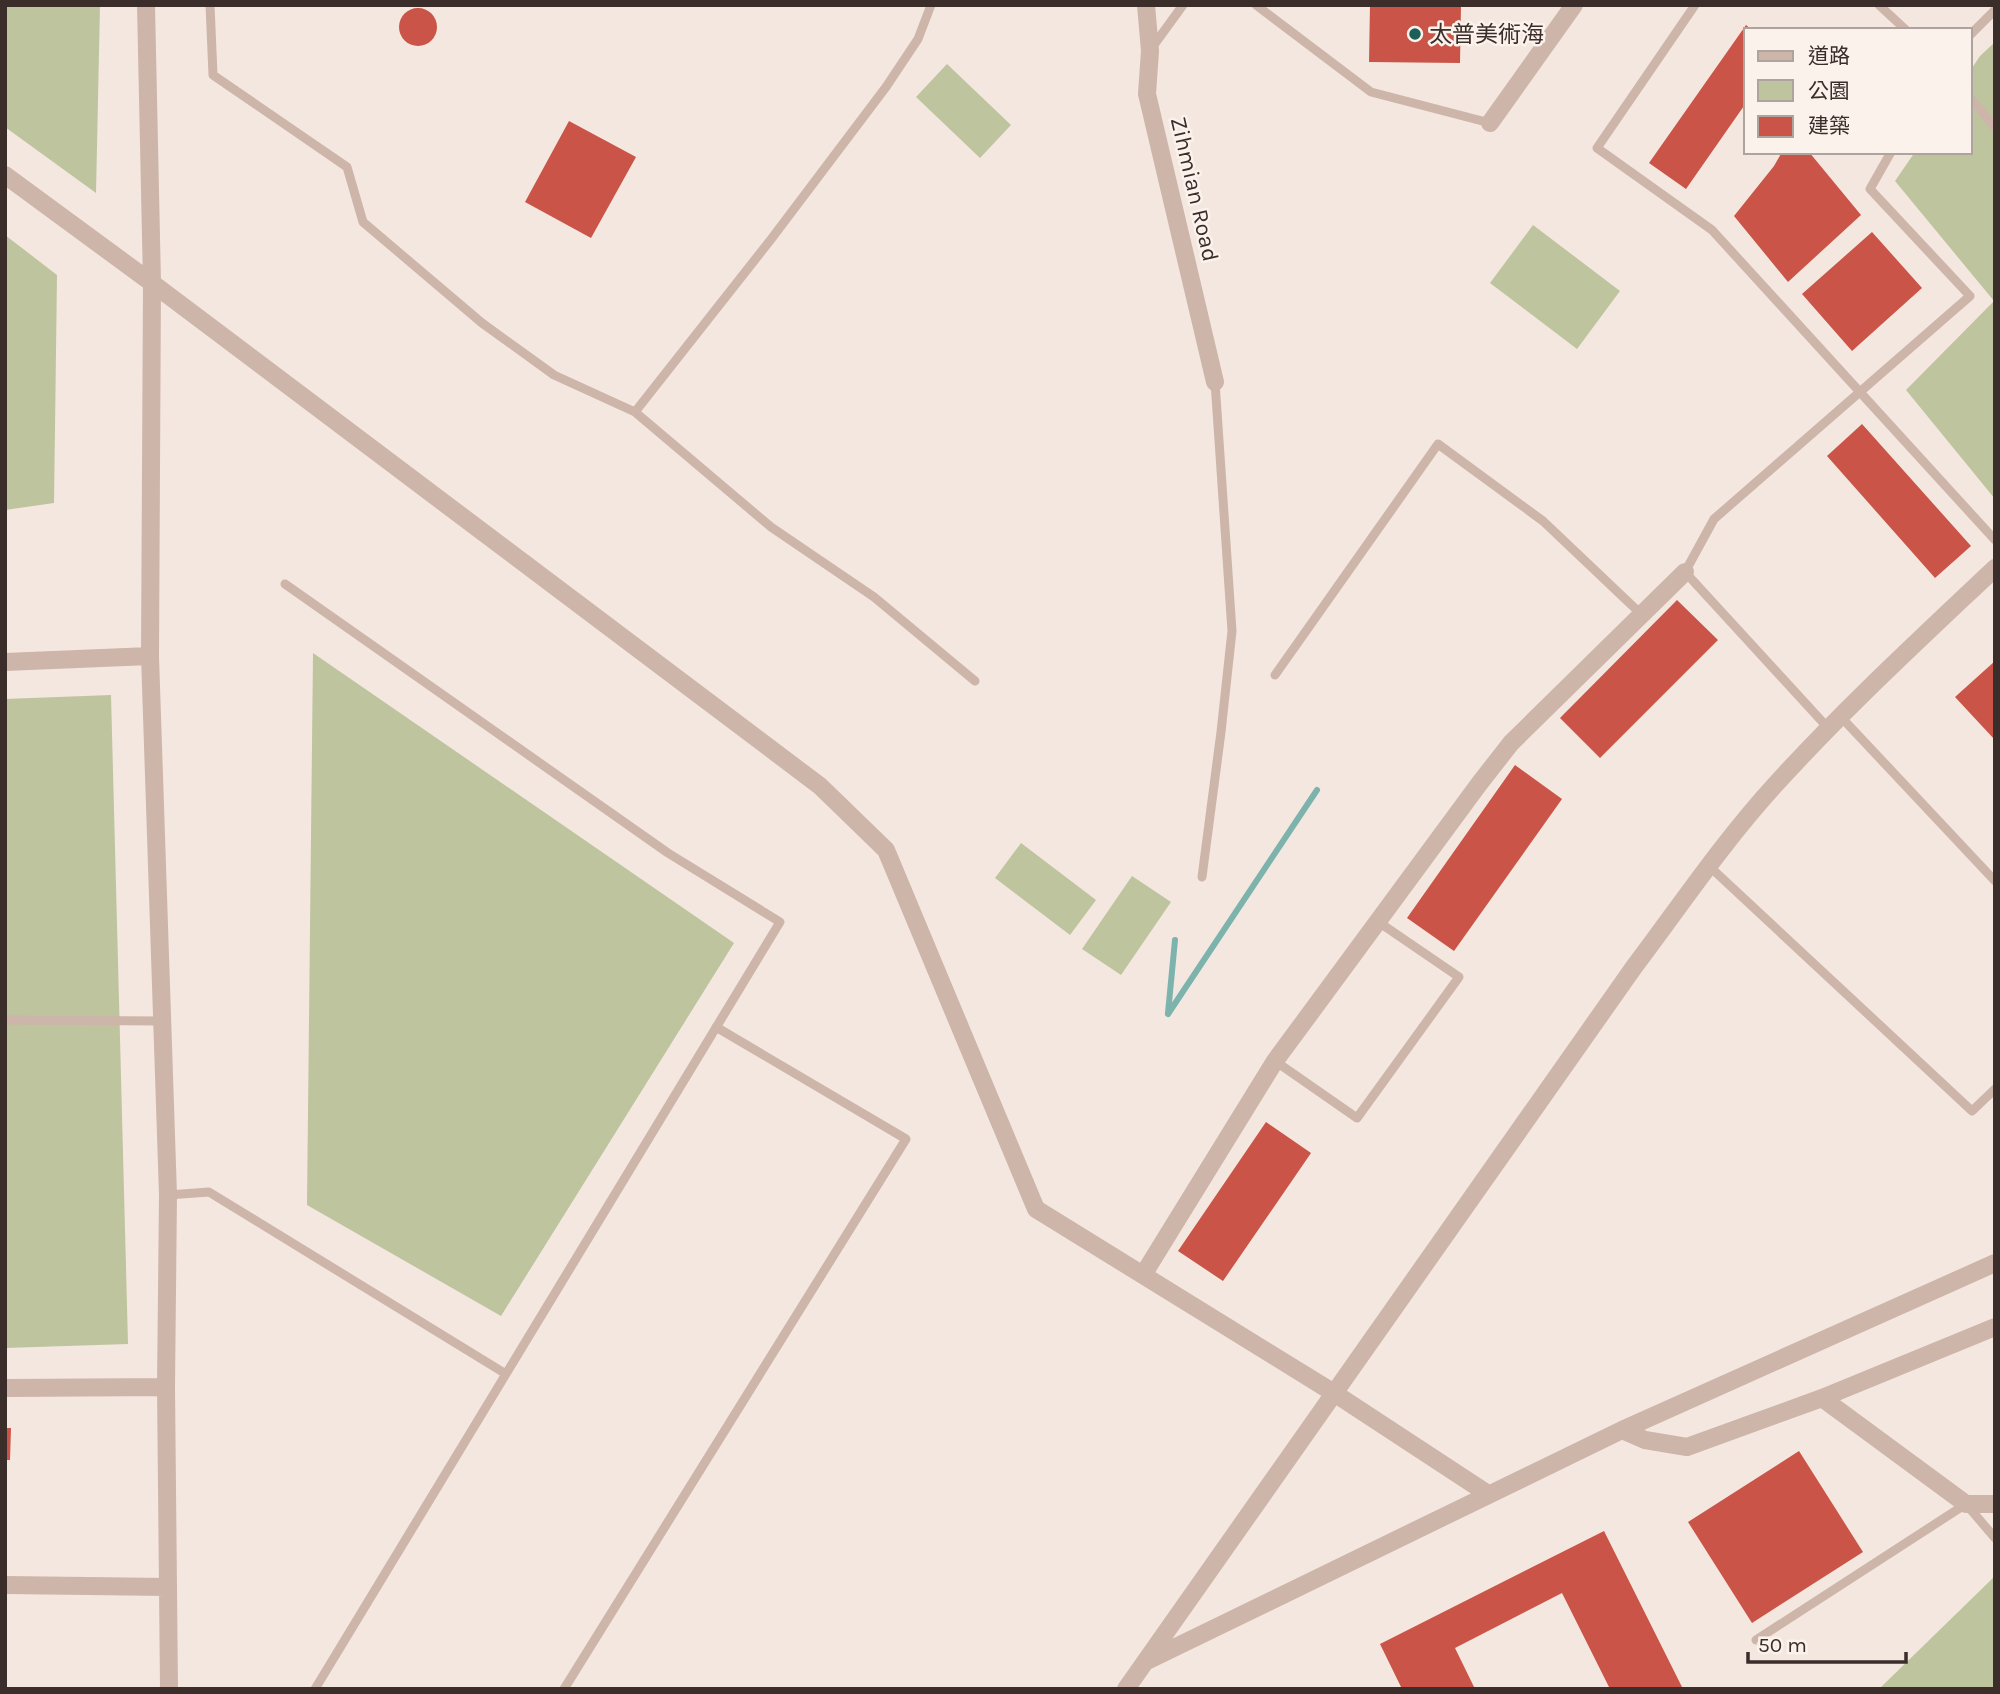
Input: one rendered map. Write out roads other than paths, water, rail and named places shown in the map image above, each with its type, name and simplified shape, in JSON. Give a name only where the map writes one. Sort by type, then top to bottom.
[{"type":"street","points":[[146,5],[152,283],[150,656],[168,1195],[166,1388],[169,1689]]},
{"type":"street","name":"Zihmian Road","points":[[1146,5],[1150,51],[1147,94],[1215,382]]},
{"type":"street","points":[[1490,123],[1574,5]]},
{"type":"street","points":[[5,175],[820,786],[886,850],[1036,1209],[1334,1393],[1488,1494]]},
{"type":"street","points":[[1126,1689],[1634,967],[1709,866],[1773,787],[1995,568]]},
{"type":"street","points":[[1143,1275],[1275,1061],[1440,835],[1511,743],[1685,572]]},
{"type":"street","points":[[5,662],[150,656]]},
{"type":"street","points":[[1145,1662],[1622,1430],[1995,1263]]},
{"type":"street","points":[[1622,1430],[1645,1440],[1687,1447],[1822,1398],[1995,1327]]},
{"type":"street","points":[[5,1388],[166,1388]]},
{"type":"street","points":[[1822,1398],[1965,1504],[1995,1504]]},
{"type":"street","points":[[5,1585],[168,1587]]},
{"type":"lane","points":[[210,5],[213,75],[347,167],[363,222],[482,323],[554,375],[635,412],[771,527],[874,597],[975,681]]},
{"type":"lane","points":[[635,412],[886,87],[918,38],[931,5]]},
{"type":"lane","points":[[1150,51],[1183,5]]},
{"type":"lane","points":[[1256,5],[1371,92],[1490,123]]},
{"type":"lane","points":[[1695,5],[1597,148],[1712,230],[1995,540]]},
{"type":"lane","points":[[1881,6],[1904,28]]},
{"type":"lane","points":[[1972,33],[1995,10]]},
{"type":"lane","points":[[1972,100],[1995,127]]},
{"type":"lane","points":[[1890,154],[1870,189],[1970,296],[1714,519],[1685,572],[1995,881]]},
{"type":"lane","points":[[1202,877],[1222,732],[1232,631],[1215,382]]},
{"type":"lane","points":[[1275,676],[1438,444],[1544,521],[1641,614]]},
{"type":"lane","points":[[285,584],[668,853],[780,922],[315,1689]]},
{"type":"lane","points":[[1709,866],[1972,1111],[1995,1089]]},
{"type":"lane","points":[[1275,1061],[1357,1118],[1459,977],[1377,921]]},
{"type":"lane","points":[[5,1020],[163,1021]]},
{"type":"lane","points":[[564,1689],[906,1139],[716,1027]]},
{"type":"lane","points":[[168,1195],[209,1192],[506,1374]]},
{"type":"lane","points":[[1756,1640],[1965,1504],[1995,1538]]},
{"type":"waterway","points":[[1168,1014],[1317,790]]},
{"type":"waterway","points":[[1168,1013],[1175,940]]},
{"type":"place","name":"太普美術海","points":[[1415,34]]}]
